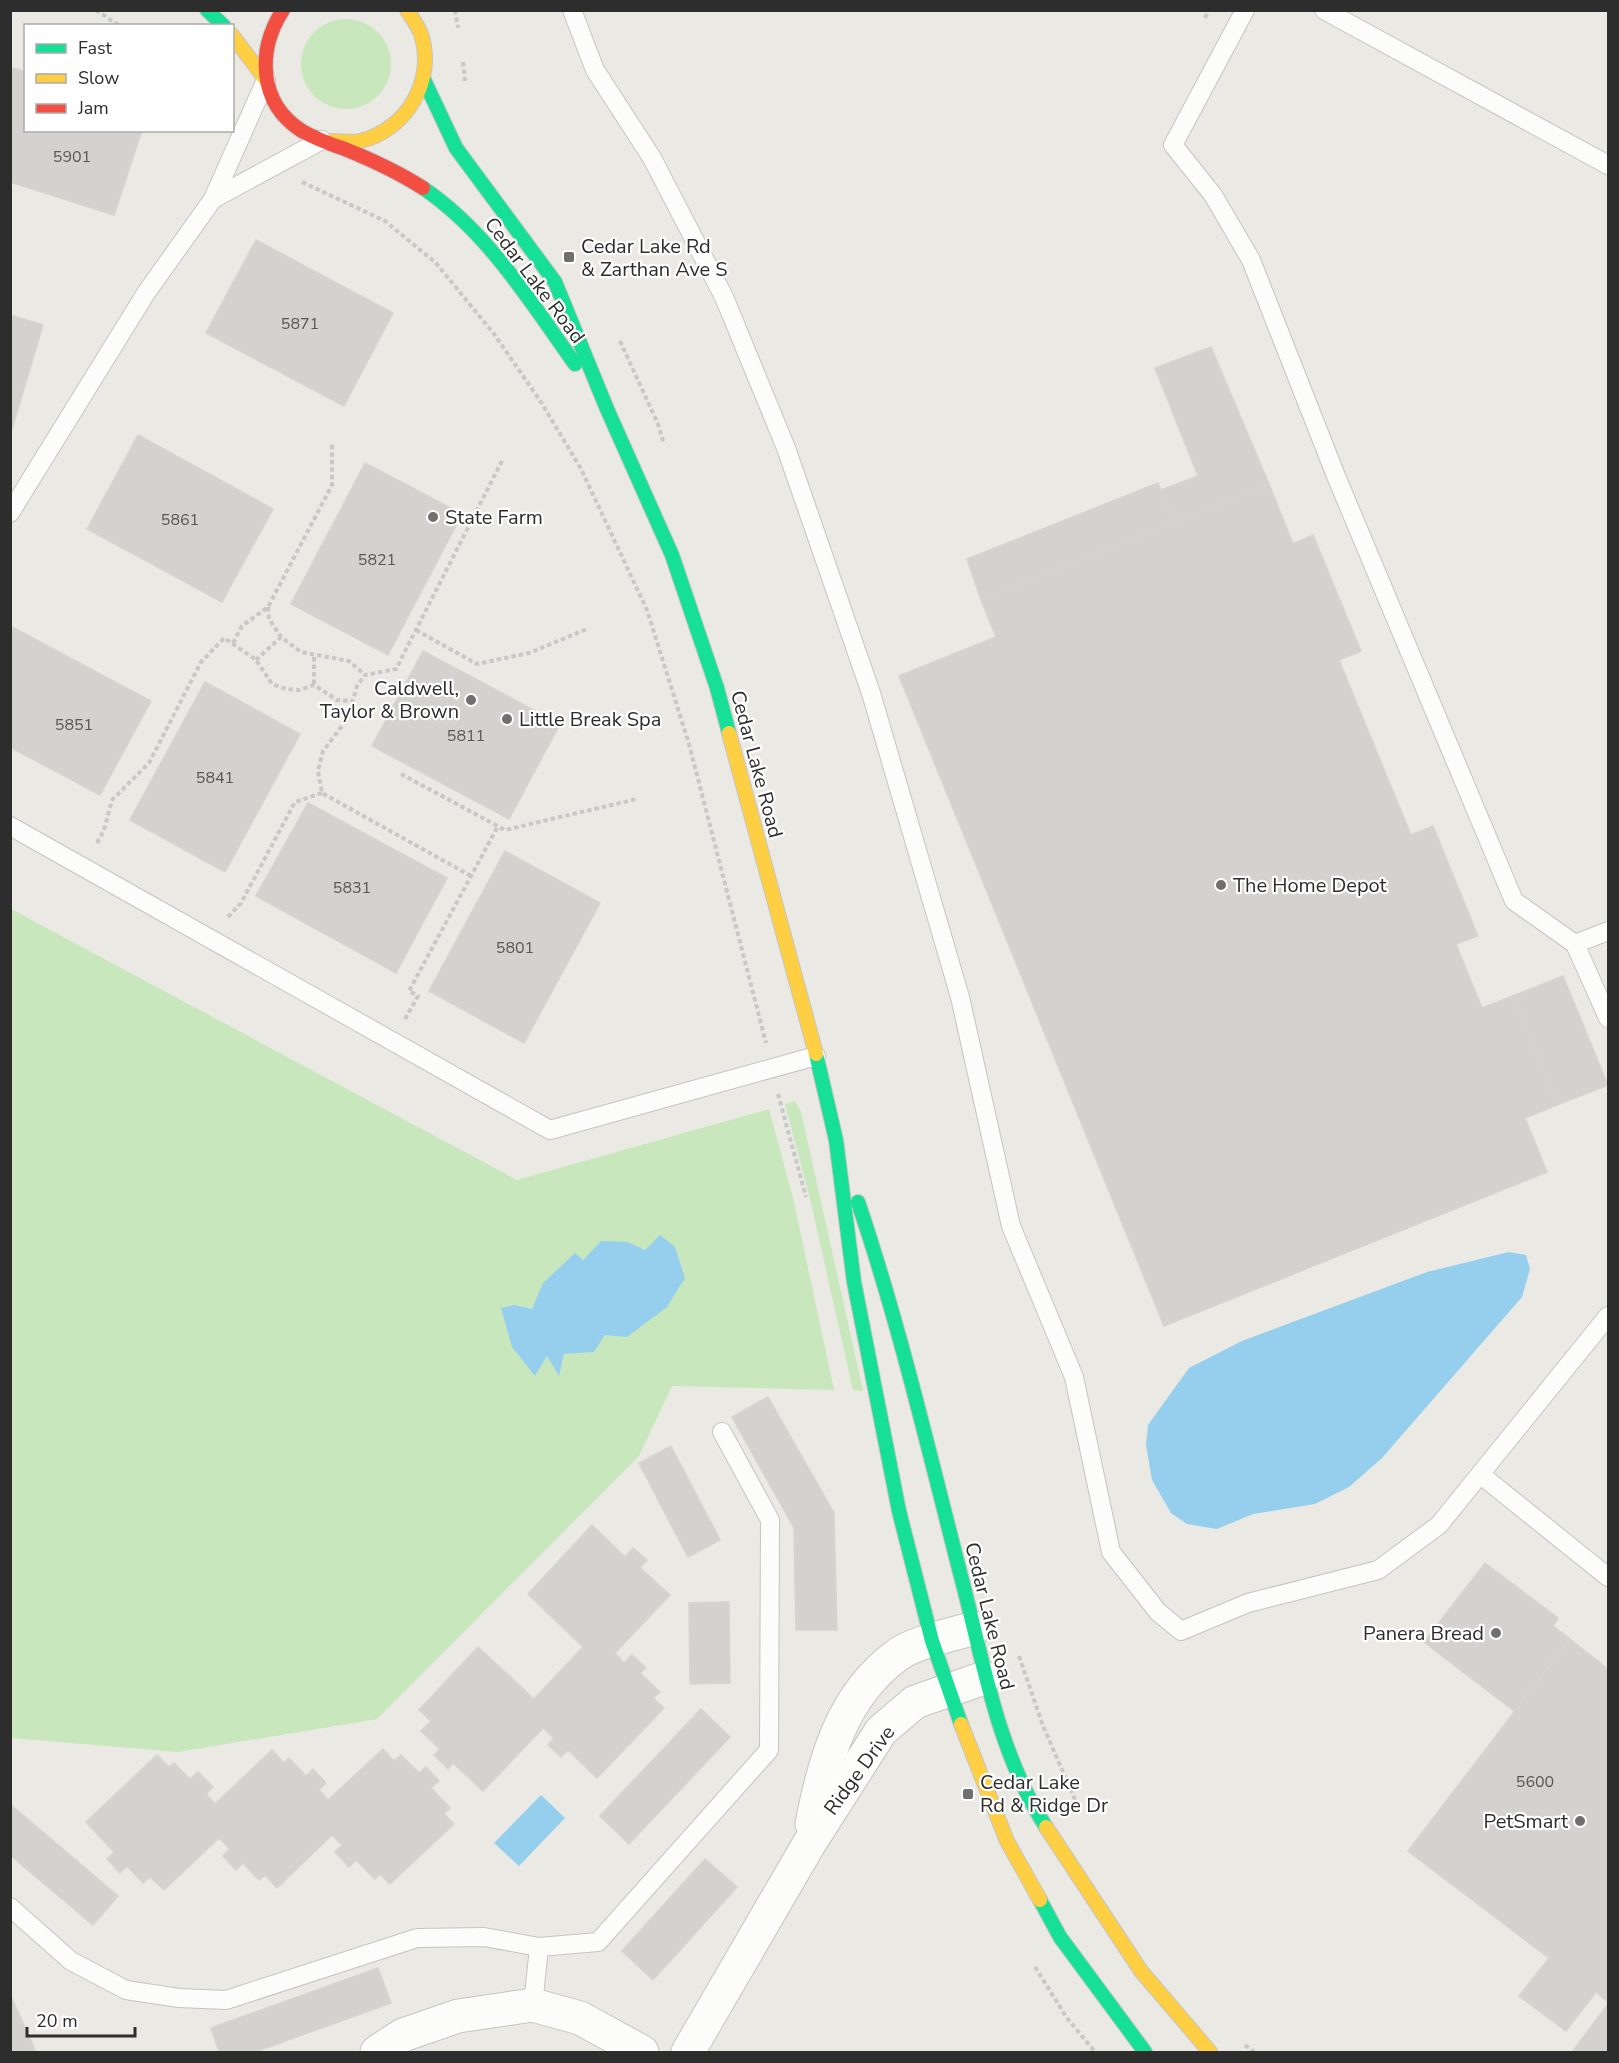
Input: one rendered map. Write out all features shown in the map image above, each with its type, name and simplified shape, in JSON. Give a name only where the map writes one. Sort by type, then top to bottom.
[{"type":"street","points":[[207,10],[222,24]]},
{"type":"street","name":"Cedar Lake Road","points":[[266,80],[266,45],[270,30],[283,10]]},
{"type":"street","name":"Cedar Lake Road","points":[[322,140],[344,143],[366,141],[386,132],[403,118],[417,101],[424,80],[424,44],[419,29],[407,10]]},
{"type":"street","points":[[424,44],[426,10]]},
{"type":"street","name":"Cedar Lake Road","points":[[234,38],[266,80],[276,104],[286,118],[308,135],[412,180],[446,204],[482,236],[607,409]]},
{"type":"street","name":"Cedar Lake Road","points":[[424,80],[456,148],[555,282],[607,409],[661,527],[704,646],[816,1056],[836,1140],[882,1273],[974,1628],[984,1678],[1029,1798],[1133,1961],[1170,2010],[1210,2052]]},
{"type":"street","name":"Cedar Lake Road","points":[[836,1140],[854,1282],[899,1511],[932,1641],[948,1690],[1007,1841],[1060,1937],[1145,2052]]},
{"type":"street","name":"Ridge Drive","points":[[809,1844],[820,1783],[837,1730],[866,1686],[897,1655],[974,1628]]},
{"type":"street","name":"Ridge Drive","points":[[688,2052],[809,1844],[882,1731],[915,1702],[984,1678]]},
{"type":"street","points":[[377,2052],[404,2035],[458,2016],[533,2005],[580,2018],[642,2052]]},
{"type":"lane","points":[[572,10],[595,70],[652,158],[724,297],[790,459],[871,693],[960,997],[1011,1226],[1074,1377],[1111,1552],[1158,1611],[1181,1631],[1248,1603],[1378,1570],[1439,1525],[1608,1316]]},
{"type":"lane","points":[[1245,10],[1173,145],[1213,195],[1251,260],[1335,476],[1514,901],[1575,944],[1608,1018]]},
{"type":"lane","points":[[1324,10],[1608,165]]},
{"type":"lane","points":[[10,513],[146,293],[213,199],[266,80]]},
{"type":"lane","points":[[213,199],[322,140]]},
{"type":"lane","points":[[10,826],[550,1130],[816,1056]]},
{"type":"lane","points":[[1575,944],[1608,931]]},
{"type":"lane","points":[[10,1907],[71,1961],[126,1990],[179,1998],[226,2000],[417,1938],[484,1937],[539,1947],[598,1942],[769,1750],[770,1520],[722,1432]]},
{"type":"lane","points":[[1481,1475],[1608,1577]]},
{"type":"lane","points":[[533,2005],[539,1947]]},
{"type":"path","points":[[96,10],[117,24]]},
{"type":"path","points":[[1205,18],[1209,10]]},
{"type":"path","points":[[292,176],[309,188],[385,221],[436,263],[494,334],[541,402],[581,469],[647,610],[689,744],[765,1041]]},
{"type":"path","points":[[233,643],[242,626],[268,607],[332,485],[332,444]]},
{"type":"path","points":[[322,793],[318,771],[323,751],[332,736],[342,727],[357,686],[365,675],[396,669],[503,459]]},
{"type":"path","points":[[268,607],[269,619],[281,637],[301,652],[314,657],[332,656],[349,661],[365,675]]},
{"type":"path","points":[[416,630],[477,664],[529,653],[587,628]]},
{"type":"path","points":[[256,660],[281,637]]},
{"type":"path","points":[[83,867],[104,830],[112,800],[149,763],[201,662],[224,638],[256,660],[272,684],[286,689],[299,690],[314,685]]},
{"type":"path","points":[[314,657],[314,685]]},
{"type":"path","points":[[314,685],[337,700],[353,701]]},
{"type":"path","points":[[400,774],[505,830],[637,800]]},
{"type":"path","points":[[215,941],[229,915],[241,903],[295,802],[322,793],[471,876]]},
{"type":"path","points":[[392,1041],[418,996],[409,991],[498,826]]},
{"type":"green space","points":[[346,19],[363,23],[378,32],[387,47],[391,64],[387,81],[378,96],[363,105],[346,109],[329,105],[314,96],[305,81],[301,64],[305,47],[314,32],[329,23]]},
{"type":"green space","points":[[11,909],[517,1180],[769,1109],[793,1198],[834,1390],[672,1386],[639,1456],[377,1719],[178,1752],[11,1738]],"holes":[[[628,1242],[645,1250],[594,1352],[564,1354],[559,1375],[547,1356],[535,1376],[515,1305],[532,1309],[575,1253],[583,1260]]]},
{"type":"green space","points":[[795,1101],[801,1112],[863,1391],[853,1390],[811,1203],[785,1104]]},
{"type":"water","points":[[660,1235],[675,1247],[685,1278],[667,1307],[627,1337],[605,1335],[594,1352],[564,1354],[559,1376],[547,1356],[535,1376],[512,1347],[501,1308],[515,1305],[532,1309],[543,1283],[575,1253],[583,1260],[601,1241],[628,1242],[645,1250]]},
{"type":"water","points":[[1509,1252],[1526,1255],[1530,1269],[1522,1297],[1382,1458],[1349,1487],[1315,1504],[1253,1514],[1217,1529],[1187,1524],[1171,1513],[1152,1480],[1146,1445],[1148,1425],[1189,1368],[1242,1341],[1427,1272]]},
{"type":"water","points":[[541,1795],[565,1818],[519,1866],[494,1843]]},
{"type":"building","points":[[10,67],[24,71],[24,132],[141,132],[114,215],[10,182]]},
{"type":"building","points":[[256,240],[393,313],[344,406],[206,333]]},
{"type":"building","points":[[10,315],[43,325],[12,429],[10,428]]},
{"type":"building","points":[[1211,347],[1269,484],[1173,523],[1161,490],[1198,476],[1155,368]]},
{"type":"building","points":[[138,435],[273,509],[222,602],[87,529]]},
{"type":"building","points":[[365,463],[462,514],[388,655],[291,604]]},
{"type":"building","points":[[1158,483],[1173,523],[981,600],[967,559]]},
{"type":"building","name":"The Home Depot","points":[[1269,484],[1293,544],[1313,535],[1361,651],[1339,660],[1411,835],[1433,826],[1478,936],[1456,944],[1482,1008],[1513,996],[1557,1105],[1525,1118],[1547,1172],[1164,1326],[899,676],[996,637],[981,600]]},
{"type":"building","points":[[12,627],[151,701],[100,795],[10,747]]},
{"type":"building","points":[[423,651],[560,724],[509,819],[372,746]]},
{"type":"building","points":[[205,682],[300,734],[225,872],[130,820]]},
{"type":"building","points":[[308,803],[447,878],[396,973],[256,896]]},
{"type":"building","points":[[505,851],[600,903],[524,1043],[429,991]]},
{"type":"building","points":[[1563,976],[1608,1085],[1557,1105],[1513,996]]},
{"type":"building","points":[[768,1397],[834,1513],[837,1630],[796,1630],[794,1528],[732,1417]]},
{"type":"building","points":[[671,1446],[720,1540],[688,1557],[639,1463]]},
{"type":"building","points":[[592,1525],[625,1557],[633,1548],[647,1560],[640,1568],[670,1595],[615,1653],[624,1663],[632,1655],[646,1668],[640,1673],[660,1692],[653,1698],[664,1708],[597,1778],[568,1750],[561,1757],[548,1745],[554,1738],[543,1728],[483,1791],[453,1763],[448,1769],[434,1755],[440,1749],[421,1731],[431,1721],[419,1710],[478,1647],[534,1699],[583,1647],[528,1594]]},
{"type":"building","name":"Panera Bread","points":[[1485,1563],[1558,1618],[1553,1626],[1570,1639],[1514,1711],[1424,1642]]},
{"type":"building","points":[[729,1602],[730,1683],[690,1684],[689,1603]]},
{"type":"building","points":[[1570,1639],[1608,1669],[1608,2002],[1596,1992],[1566,2031],[1519,1996],[1549,1958],[1408,1851]]},
{"type":"building","points":[[701,1709],[730,1737],[629,1844],[600,1816]]},
{"type":"building","points":[[383,1749],[394,1761],[401,1755],[419,1773],[426,1767],[439,1781],[431,1788],[450,1808],[444,1814],[454,1824],[390,1884],[380,1874],[375,1879],[356,1860],[349,1867],[335,1852],[342,1845],[332,1835],[277,1888],[265,1875],[259,1880],[243,1863],[236,1870],[223,1856],[230,1849],[219,1838],[164,1890],[150,1877],[143,1883],[127,1866],[120,1873],[107,1859],[114,1852],[86,1822],[157,1755],[169,1767],[174,1763],[190,1779],[198,1772],[213,1787],[206,1794],[215,1804],[272,1750],[284,1763],[289,1758],[306,1776],[313,1769],[326,1783],[319,1790],[328,1800]]},
{"type":"building","points":[[10,1804],[118,1896],[93,1925],[10,1855]]},
{"type":"building","points":[[705,1859],[737,1887],[653,1980],[622,1951]]},
{"type":"building","points":[[378,1968],[391,2003],[255,2052],[219,2052],[211,2028]]},
{"type":"building","points":[[10,1994],[36,2052],[10,2052]]},
{"type":"building","points":[[1608,2004],[1608,2052],[1572,2052]]},
{"type":"traffic: fast","points":[[207,10],[222,24]]},
{"type":"traffic: fast","points":[[424,80],[456,148],[555,282],[607,409],[672,555],[717,688],[729,733]]},
{"type":"traffic: fast","points":[[423,188],[468,225],[488,246],[575,364]]},
{"type":"traffic: fast","points":[[816,1054],[836,1140],[854,1282],[899,1511],[932,1641],[961,1724]]},
{"type":"traffic: fast","points":[[858,1202],[902,1347],[987,1682],[1005,1742],[1030,1800],[1046,1827]]},
{"type":"traffic: fast","points":[[1040,1900],[1060,1937],[1145,2052]]},
{"type":"traffic: slow","points":[[332,141],[357,142],[377,135],[391,126],[414,101],[421,85],[425,51],[420,31],[407,10]]},
{"type":"traffic: slow","points":[[234,38],[266,80]]},
{"type":"traffic: slow","points":[[729,733],[816,1054]]},
{"type":"traffic: slow","points":[[961,1724],[1007,1841],[1040,1900]]},
{"type":"traffic: slow","points":[[1046,1827],[1141,1971],[1210,2052]]},
{"type":"traffic: jam","points":[[283,10],[269,42],[266,75],[277,106],[287,119],[302,131],[375,162],[423,188]]},
{"type":"place","name":"Cedar Lake Rd & Zarthan Ave S","points":[[569,257]]},
{"type":"place","name":"State Farm","points":[[433,517]]},
{"type":"place","name":"Caldwell, Taylor & Brown","points":[[471,700]]},
{"type":"place","name":"Little Break Spa","points":[[507,719]]},
{"type":"place","name":"The Home Depot","points":[[1221,885]]},
{"type":"place","name":"Panera Bread","points":[[1496,1633]]},
{"type":"place","name":"Cedar Lake Rd & Ridge Dr","points":[[968,1794]]},
{"type":"place","name":"PetSmart","points":[[1580,1821]]}]
